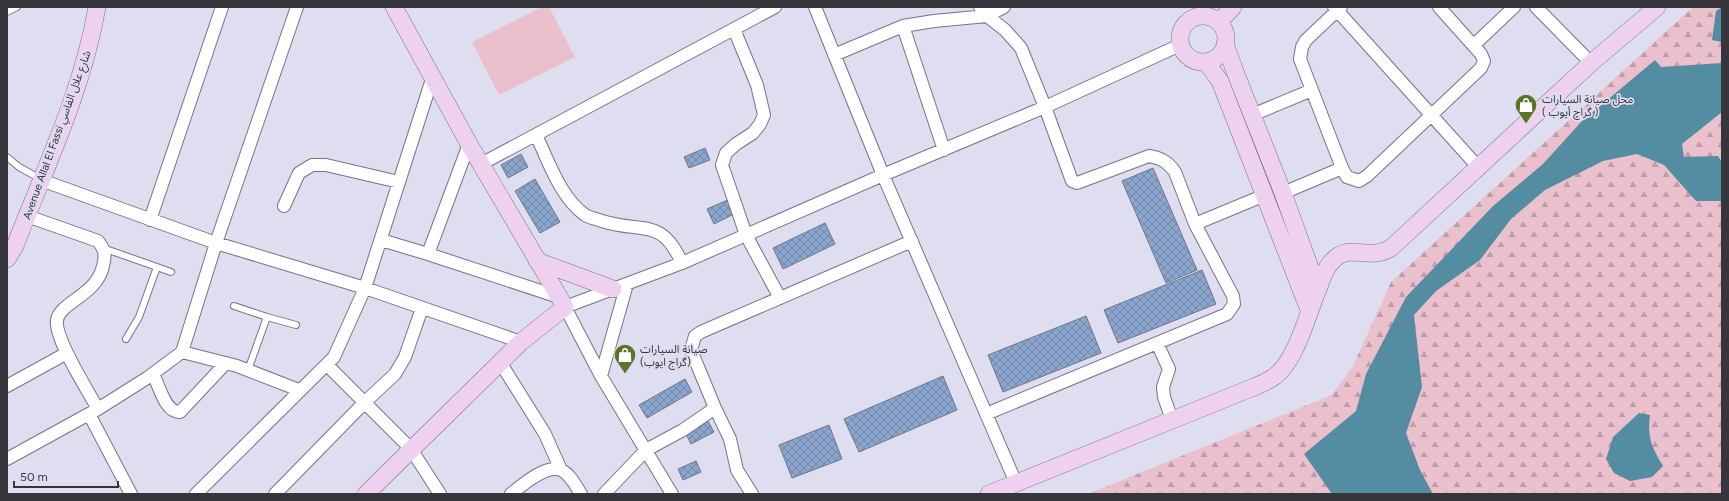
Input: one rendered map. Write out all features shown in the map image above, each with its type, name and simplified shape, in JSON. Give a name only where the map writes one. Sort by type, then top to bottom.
[{"type":"street","name":"Avenue Allal El Fassi شارع علال الفاسي","points":[[7,259],[15,246],[78,82],[91,42],[97,7]]},
{"type":"street","points":[[150,220],[222,7]]},
{"type":"street","points":[[7,459],[93,411],[153,374],[182,352],[216,243],[297,7]]},
{"type":"street","points":[[394,7],[469,144],[562,302],[602,376],[672,494]]},
{"type":"street","points":[[481,164],[734,30],[774,7]]},
{"type":"street","points":[[815,7],[883,175],[1016,483]]},
{"type":"street","points":[[834,55],[903,26],[1004,7]]},
{"type":"street","points":[[1226,44],[1218,56],[1206,62],[1197,61],[1190,58],[1183,52],[1179,37],[1184,14],[1198,16],[1212,15],[1233,7]]},
{"type":"street","points":[[1438,7],[1474,45],[1484,62],[1481,68],[1431,116],[1367,176],[1359,181],[1347,177],[1342,168],[1300,59],[1302,47],[1306,40],[1337,8],[1431,116],[1479,168]]},
{"type":"street","points":[[1474,45],[1514,7]]},
{"type":"street","points":[[1536,7],[1591,63]]},
{"type":"street","points":[[989,494],[1254,387],[1275,376],[1288,364],[1298,342],[1326,268],[1338,256],[1348,252],[1378,254],[1391,248],[1591,63],[1657,7]]},
{"type":"street","points":[[983,12],[1005,30],[1021,48],[1045,107],[1072,182],[1077,183],[1149,156],[1158,158],[1170,165],[1175,172],[1195,224],[1233,296],[1234,304],[1228,314],[986,414]]},
{"type":"street","points":[[1212,15],[1225,32],[1226,44],[1318,290]]},
{"type":"street","points":[[903,26],[944,150]]},
{"type":"street","points":[[734,30],[757,85],[764,115],[760,124],[753,133],[736,144],[726,153],[722,165],[746,235],[780,298]]},
{"type":"street","points":[[366,494],[562,302],[620,286],[682,263],[883,175],[1045,107],[1180,44]]},
{"type":"street","points":[[1206,62],[1220,81],[1309,310]]},
{"type":"street","points":[[196,494],[299,390],[334,357],[365,288],[433,76]]},
{"type":"street","points":[[1252,115],[1312,90]]},
{"type":"street","points":[[536,135],[558,182],[571,202],[586,215],[611,224],[648,229],[662,234],[674,245],[682,263]]},
{"type":"street","points":[[428,254],[469,144]]},
{"type":"street","points":[[284,206],[299,173],[312,165],[326,165],[399,182]]},
{"type":"street","points":[[1283,193],[1342,168]]},
{"type":"street","points":[[41,180],[216,243],[365,288],[520,342]]},
{"type":"street","points":[[1195,224],[1265,195]]},
{"type":"street","points":[[27,216],[98,241],[103,248],[105,255],[98,280],[91,289],[65,308],[57,319],[57,328],[131,494]]},
{"type":"street","points":[[381,240],[428,254],[562,302]]},
{"type":"street","points":[[752,494],[738,470],[730,439],[715,408],[691,350],[695,336],[701,332],[912,241]]},
{"type":"street","points":[[537,261],[620,286]]},
{"type":"street","points":[[602,376],[620,286]]},
{"type":"street","points":[[275,494],[364,402],[395,374],[405,357],[422,308]]},
{"type":"street","points":[[1158,343],[1169,369],[1163,386],[1164,397],[1172,420]]},
{"type":"street","points":[[182,352],[248,370],[299,390]]},
{"type":"street","points":[[7,386],[67,353]]},
{"type":"street","points":[[500,362],[545,434],[561,470],[568,476],[581,494]]},
{"type":"street","points":[[153,374],[170,409],[175,412],[180,412],[226,363]]},
{"type":"street","points":[[327,365],[411,450],[440,494]]},
{"type":"street","points":[[604,494],[646,450],[683,430],[715,408]]},
{"type":"street","points":[[511,494],[523,483],[546,470],[561,470]]},
{"type":"lane","points":[[7,12],[17,7]]},
{"type":"lane","points":[[7,157],[10,164],[41,180]]},
{"type":"lane","points":[[103,248],[171,272]]},
{"type":"lane","points":[[126,339],[139,317],[157,267]]},
{"type":"lane","points":[[234,306],[296,325]]},
{"type":"lane","points":[[248,370],[267,316]]},
{"type":"green space","points":[[542,7],[549,7],[575,57],[499,95],[472,42]]},
{"type":"green space","points":[[1693,7],[1722,7],[1722,494],[1088,494],[1332,395],[1353,366],[1391,282]]},
{"type":"water","points":[[1722,7],[1722,42],[1712,40],[1716,11]]},
{"type":"water","points":[[1655,60],[1661,67],[1722,63],[1722,112],[1682,144],[1684,157],[1718,156],[1722,162],[1722,201],[1696,201],[1664,165],[1637,154],[1603,161],[1545,190],[1511,219],[1480,260],[1436,291],[1414,315],[1422,387],[1406,433],[1420,470],[1433,494],[1332,494],[1304,454],[1356,411],[1366,374],[1406,297],[1493,206],[1543,164],[1581,122]]},
{"type":"water","points":[[1639,413],[1650,415],[1649,430],[1651,442],[1663,466],[1652,477],[1630,481],[1614,473],[1606,459],[1613,437]]},
{"type":"building","points":[[705,148],[710,160],[689,168],[684,157]]},
{"type":"building","points":[[521,154],[528,167],[508,178],[501,165]]},
{"type":"building","points":[[1153,168],[1197,270],[1166,283],[1122,181]]},
{"type":"building","points":[[535,179],[560,222],[540,233],[515,191]]},
{"type":"building","points":[[730,199],[736,213],[714,224],[707,209]]},
{"type":"building","points":[[825,223],[835,244],[783,269],[773,248]]},
{"type":"building","points":[[1202,270],[1216,304],[1118,343],[1104,310]]},
{"type":"building","points":[[1086,316],[1101,353],[1003,392],[988,355]]},
{"type":"building","points":[[943,376],[957,410],[859,452],[844,419]]},
{"type":"building","points":[[685,379],[692,392],[647,418],[639,405]]},
{"type":"building","points":[[708,421],[714,432],[691,444],[686,434]]},
{"type":"building","points":[[829,425],[842,459],[792,478],[779,445]]},
{"type":"building","points":[[696,461],[701,472],[683,480],[678,469]]},
{"type":"place","name":"محل صيانة السيارات ( گراچ أيوب )","points":[[1526,124]]},
{"type":"place","name":"صيانة السيارات (گراج ايوب)","points":[[625,374]]}]
